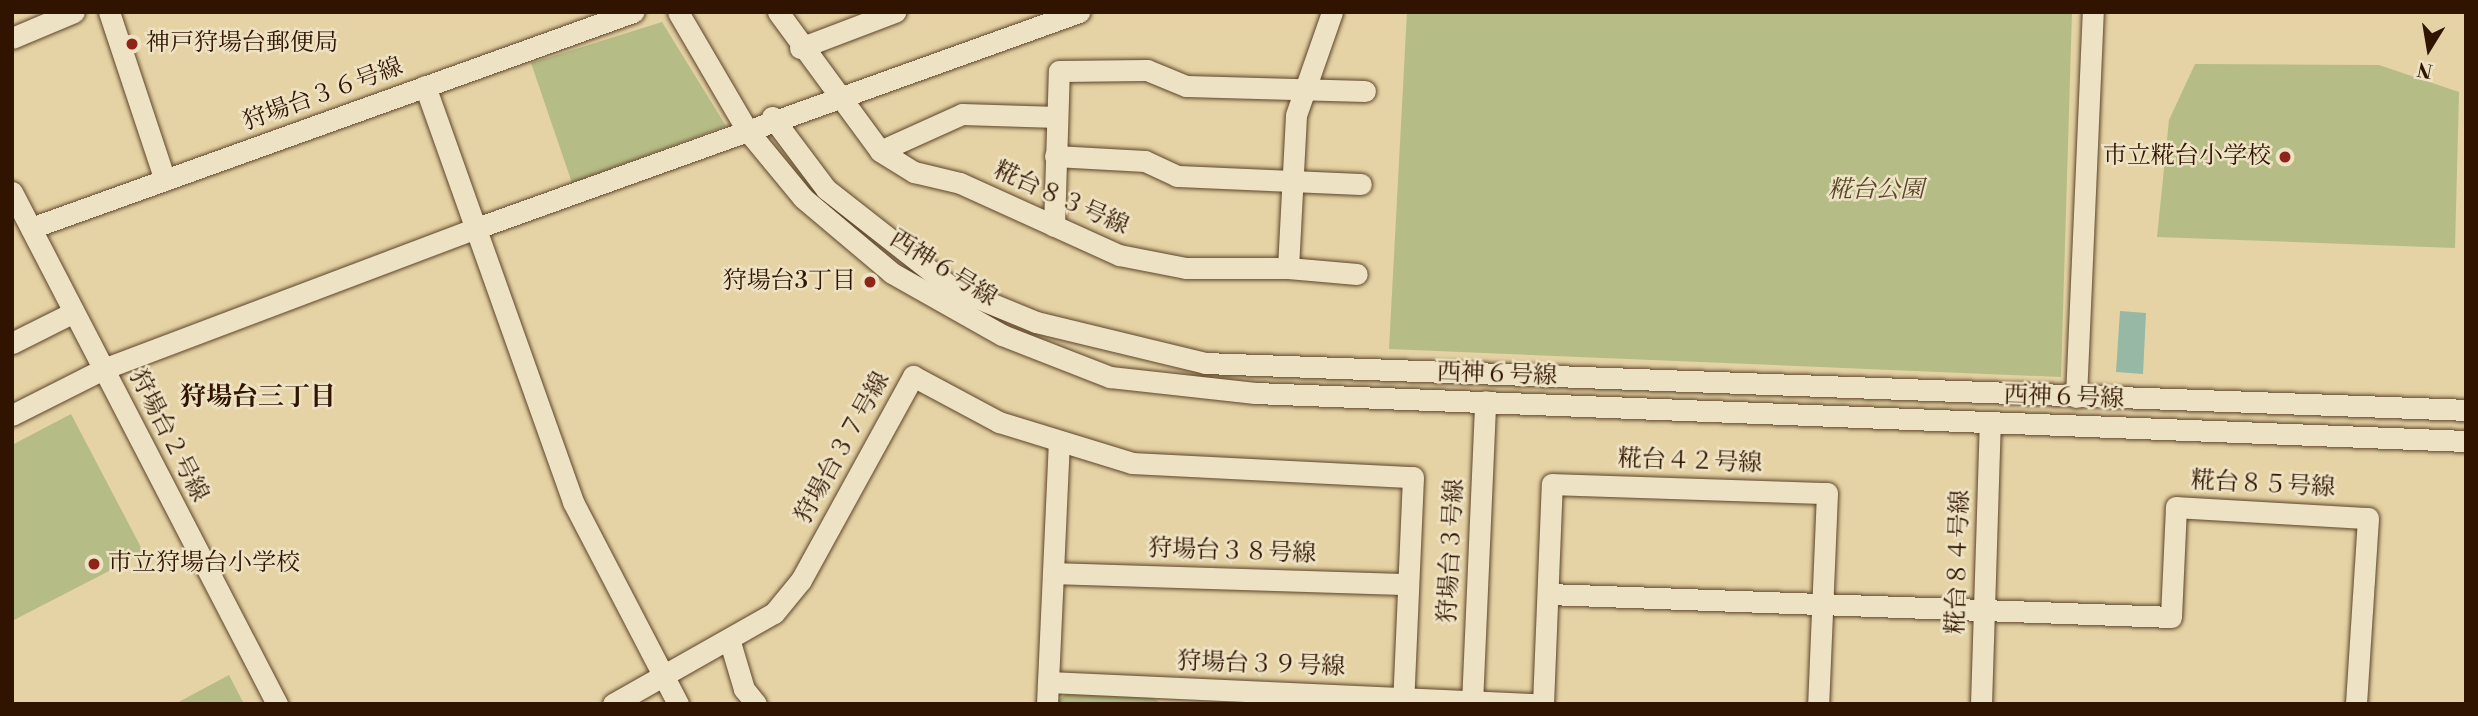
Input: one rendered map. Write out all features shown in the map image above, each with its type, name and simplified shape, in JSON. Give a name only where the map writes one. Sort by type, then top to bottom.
[{"type":"street","points":[[12,38],[74,12]]},
{"type":"street","points":[[109,12],[165,180]]},
{"type":"street","name":"狩場台３６号線","points":[[31,228],[633,12]]},
{"type":"street","name":"西神６号線","points":[[678,12],[747,130],[803,198],[891,273],[1002,335],[1110,377],[1255,393],[2466,441]]},
{"type":"street","name":"糀台８３号線","points":[[778,12],[835,96],[880,151],[914,172],[960,183],[1119,256],[1186,268],[1288,268],[1357,274]]},
{"type":"street","points":[[800,48],[895,12]]},
{"type":"street","points":[[12,415],[103,369],[474,229],[747,130],[772,117],[1079,12]]},
{"type":"street","points":[[1288,268],[1296,115],[1332,12]]},
{"type":"street","points":[[2076,397],[2092,12]]},
{"type":"street","points":[[1054,226],[1059,71],[1147,70],[1186,86],[1366,92]]},
{"type":"street","points":[[425,86],[573,502],[678,704]]},
{"type":"street","points":[[880,151],[962,114],[1057,117]]},
{"type":"street","points":[[772,117],[826,189],[951,287],[1036,322],[1126,348],[1205,363],[2466,410]]},
{"type":"street","points":[[1055,156],[1145,161],[1177,176],[1361,184]]},
{"type":"street","name":"狩場台２号線","points":[[12,192],[277,704]]},
{"type":"street","points":[[12,342],[74,312]]},
{"type":"street","name":"狩場台３７号線","points":[[613,704],[730,642],[774,614],[801,580],[913,376],[999,422],[1059,444],[1132,463],[1413,477],[1408,584]]},
{"type":"street","name":"狩場台３号線","points":[[1472,702],[1485,401]]},
{"type":"street","name":"糀台８４号線","points":[[1981,704],[1990,422]]},
{"type":"street","points":[[1047,693],[1059,444]]},
{"type":"street","name":"糀台４２号線","points":[[1548,594],[1552,484],[1828,493],[1822,604]]},
{"type":"street","name":"糀台８５号線","points":[[1548,594],[2171,617],[2176,507],[2368,517],[2356,704]]},
{"type":"street","name":"狩場台３８号線","points":[[1053,573],[1408,584]]},
{"type":"street","points":[[1403,701],[1408,584]]},
{"type":"street","points":[[1543,704],[1548,594]]},
{"type":"street","points":[[1818,704],[1822,604]]},
{"type":"street","points":[[730,642],[744,690],[756,704]]},
{"type":"street","name":"狩場台３９号線","points":[[1047,693],[1537,704]]},
{"type":"green space","name":"糀台公園","points":[[1407,12],[2072,12],[2061,377],[1389,349]]},
{"type":"green space","points":[[662,22],[726,126],[572,183],[531,63]]},
{"type":"green space","points":[[2195,64],[2379,65],[2459,92],[2455,248],[2157,237],[2169,120]]},
{"type":"green space","points":[[71,414],[144,553],[12,621],[12,445]]},
{"type":"green space","points":[[229,675],[244,704],[175,704]]},
{"type":"green space","points":[[1068,693],[1150,696],[1162,704],[1053,704]]},
{"type":"shaded area","points":[[2120,311],[2146,313],[2143,374],[2116,372]]},
{"type":"place","name":"神戸狩場台郵便局","points":[[132,44]]},
{"type":"place","name":"市立糀台小学校","points":[[2285,157]]},
{"type":"place","name":"狩場台3丁目","points":[[870,282]]},
{"type":"place","name":"市立狩場台小学校","points":[[94,564]]},
{"type":"district","name":"狩場台三丁目","points":[[258,398]]}]
